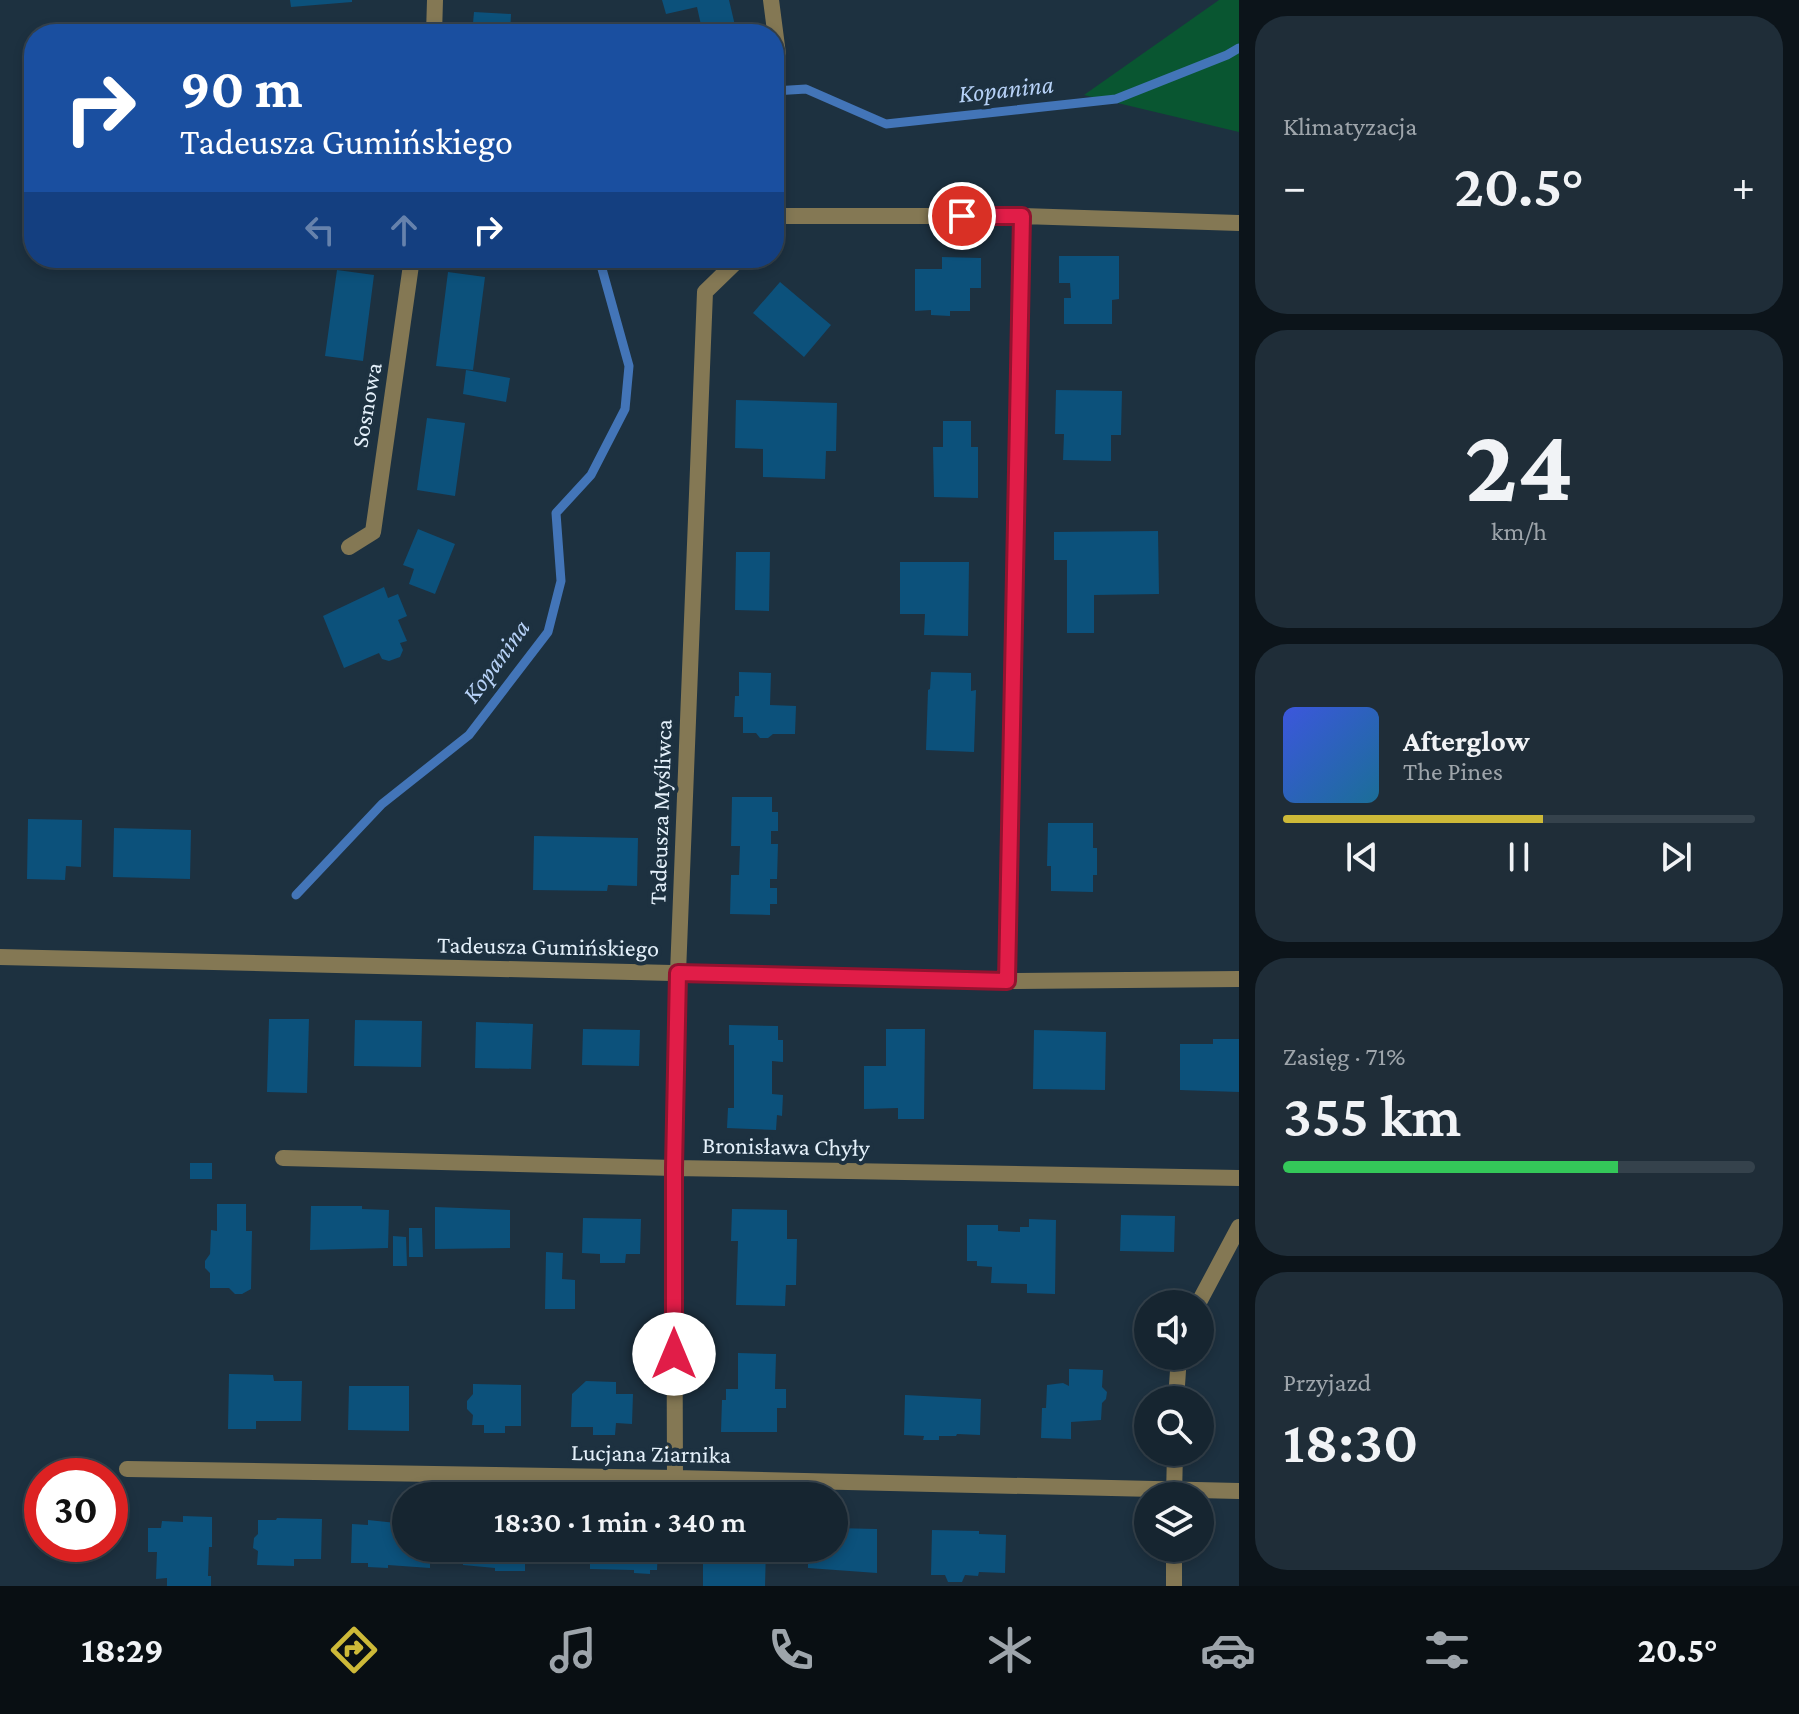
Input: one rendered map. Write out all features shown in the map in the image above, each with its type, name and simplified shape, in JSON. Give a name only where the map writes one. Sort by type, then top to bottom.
[{"type":"street","points":[[434,24],[435,0]]},
{"type":"street","points":[[771,0],[774,24]]},
{"type":"street","points":[[784,216],[1022,216],[1239,223]]},
{"type":"street","points":[[1007,981],[1022,216]]},
{"type":"street","name":"Sosnowa","points":[[349,547],[373,532],[411,268]]},
{"type":"street","name":"Tadeusza Myśliwca","points":[[675,1478],[674,1168],[678,973],[705,292],[730,268]]},
{"type":"street","name":"Tadeusza Gumińskiego","points":[[0,957],[1007,981],[1239,979]]},
{"type":"street","name":"Bronisława Chyły","points":[[283,1158],[1239,1178]]},
{"type":"street","points":[[1205,1290],[1239,1227]]},
{"type":"street","name":"Lucjana Ziarnika","points":[[128,1469],[675,1478],[1134,1491]]},
{"type":"street","name":"Lucjana Ziarnika","points":[[1214,1491],[1239,1491]]},
{"type":"street","points":[[1174,1562],[1174,1586]]},
{"type":"green space","points":[[1219,0],[1239,0],[1239,132],[1084,95]]},
{"type":"building","points":[[290,0],[352,0],[352,2],[291,7]]},
{"type":"building","points":[[662,0],[729,0],[735,24],[701,24],[697,7],[666,14]]},
{"type":"building","points":[[474,12],[511,14],[510,24],[473,24]]},
{"type":"building","points":[[1059,256],[1119,256],[1119,299],[1112,300],[1112,324],[1064,324],[1064,298],[1071,298],[1070,283],[1059,283]]},
{"type":"building","points":[[942,257],[981,258],[981,288],[970,288],[970,311],[950,311],[950,316],[931,315],[931,310],[915,311],[915,269],[942,269]]},
{"type":"building","points":[[337,270],[374,275],[363,361],[325,356]]},
{"type":"building","points":[[448,272],[485,277],[473,370],[436,366]]},
{"type":"building","points":[[780,282],[831,325],[804,357],[753,313]]},
{"type":"building","points":[[466,370],[510,378],[506,402],[463,394]]},
{"type":"building","points":[[1056,390],[1122,391],[1121,435],[1111,435],[1111,461],[1063,460],[1064,434],[1055,434]]},
{"type":"building","points":[[736,400],[837,403],[836,451],[826,451],[825,479],[763,477],[763,449],[735,448]]},
{"type":"building","points":[[427,418],[465,423],[455,496],[417,490]]},
{"type":"building","points":[[943,421],[971,421],[971,447],[978,447],[978,498],[934,497],[933,447],[943,447]]},
{"type":"building","points":[[418,529],[455,544],[435,594],[409,584],[414,569],[403,565]]},
{"type":"building","points":[[1158,531],[1159,594],[1094,595],[1094,633],[1067,633],[1067,560],[1054,560],[1054,532]]},
{"type":"building","points":[[736,552],[770,552],[769,611],[735,610]]},
{"type":"building","points":[[900,562],[969,562],[968,636],[924,635],[925,614],[900,614]]},
{"type":"building","points":[[384,587],[388,598],[398,594],[407,616],[398,620],[407,641],[400,643],[403,650],[400,657],[389,661],[382,659],[379,653],[344,668],[323,616]]},
{"type":"building","points":[[739,672],[771,673],[770,705],[796,706],[795,734],[773,734],[760,738],[756,733],[743,733],[743,717],[734,717],[735,696],[739,696]]},
{"type":"building","points":[[931,672],[971,673],[971,691],[976,690],[974,752],[926,750]]},
{"type":"building","points":[[732,797],[772,797],[772,812],[778,812],[778,831],[771,831],[771,844],[778,844],[777,879],[770,879],[770,888],[777,888],[777,904],[770,904],[770,915],[730,914],[731,875],[739,875],[740,846],[731,846]]},
{"type":"building","points":[[28,819],[82,820],[81,867],[66,866],[65,880],[27,879]]},
{"type":"building","points":[[1048,823],[1093,823],[1097,875],[1093,875],[1093,892],[1051,891],[1051,866],[1047,866]]},
{"type":"building","points":[[114,828],[191,830],[190,879],[113,877]]},
{"type":"building","points":[[534,836],[638,838],[637,886],[608,885],[607,891],[533,890]]},
{"type":"building","points":[[269,1019],[309,1019],[307,1093],[267,1092]]},
{"type":"building","points":[[355,1020],[422,1021],[421,1067],[354,1066]]},
{"type":"building","points":[[476,1022],[533,1024],[531,1069],[475,1068]]},
{"type":"building","points":[[729,1025],[778,1026],[778,1040],[783,1040],[783,1062],[772,1061],[772,1094],[783,1095],[782,1116],[777,1115],[776,1130],[727,1128],[728,1108],[734,1108],[734,1045],[729,1045]]},
{"type":"building","points":[[583,1029],[640,1030],[639,1066],[582,1065]]},
{"type":"building","points":[[886,1029],[925,1029],[924,1119],[898,1119],[898,1108],[864,1109],[864,1066],[886,1066]]},
{"type":"building","points":[[1034,1030],[1106,1032],[1105,1090],[1033,1089]]},
{"type":"building","points":[[1213,1039],[1239,1039],[1239,1092],[1180,1090],[1180,1044],[1213,1044]]},
{"type":"building","points":[[190,1163],[212,1163],[212,1179],[190,1179]]},
{"type":"building","points":[[217,1204],[246,1204],[246,1231],[252,1231],[251,1289],[242,1294],[235,1294],[229,1288],[210,1288],[210,1273],[205,1268],[205,1261],[210,1254],[211,1230],[217,1231]]},
{"type":"building","points":[[311,1206],[362,1206],[362,1209],[389,1210],[388,1248],[310,1250]]},
{"type":"building","points":[[435,1207],[510,1210],[510,1248],[435,1249]]},
{"type":"building","points":[[732,1209],[787,1210],[787,1239],[797,1239],[796,1285],[786,1285],[785,1306],[736,1305],[738,1241],[731,1241]]},
{"type":"building","points":[[1121,1215],[1175,1216],[1174,1252],[1120,1251]]},
{"type":"building","points":[[583,1218],[641,1219],[640,1254],[626,1254],[625,1263],[600,1263],[600,1254],[582,1253]]},
{"type":"building","points":[[1029,1219],[1056,1220],[1055,1294],[1027,1293],[1027,1284],[991,1283],[992,1267],[977,1266],[977,1261],[967,1261],[967,1225],[998,1225],[998,1231],[1020,1232],[1020,1227],[1029,1227]]},
{"type":"building","points":[[409,1228],[422,1228],[423,1257],[409,1257]]},
{"type":"building","points":[[393,1236],[406,1237],[407,1266],[393,1266]]},
{"type":"building","points":[[546,1252],[563,1253],[562,1279],[575,1280],[575,1309],[545,1309]]},
{"type":"building","points":[[738,1353],[776,1354],[775,1389],[786,1389],[786,1408],[777,1408],[777,1432],[721,1432],[722,1400],[726,1400],[726,1389],[738,1389]]},
{"type":"building","points":[[1069,1369],[1103,1370],[1102,1387],[1107,1392],[1102,1403],[1101,1420],[1071,1422],[1071,1439],[1041,1438],[1047,1385],[1063,1383],[1069,1386]]},
{"type":"building","points":[[229,1374],[273,1375],[274,1381],[302,1381],[301,1421],[256,1421],[256,1429],[228,1429]]},
{"type":"building","points":[[586,1381],[616,1382],[616,1394],[633,1394],[632,1424],[616,1423],[615,1435],[593,1435],[593,1427],[571,1427],[572,1394]]},
{"type":"building","points":[[473,1384],[521,1385],[521,1426],[505,1426],[505,1433],[484,1433],[484,1425],[472,1425],[473,1415],[467,1409],[467,1401],[473,1394]]},
{"type":"building","points":[[349,1386],[409,1386],[409,1431],[348,1430]]},
{"type":"building","points":[[905,1395],[981,1399],[980,1435],[957,1434],[939,1436],[939,1440],[923,1440],[924,1436],[904,1435]]},
{"type":"building","points":[[183,1516],[212,1517],[208,1576],[211,1576],[211,1586],[167,1586],[167,1578],[156,1579],[157,1552],[148,1552],[148,1528],[161,1528],[162,1521],[183,1522]]},
{"type":"building","points":[[322,1519],[321,1559],[294,1559],[294,1566],[257,1565],[258,1551],[253,1548],[254,1538],[258,1534],[258,1520]]},
{"type":"building","points":[[368,1520],[392,1523],[392,1562],[430,1562],[430,1568],[368,1567],[368,1563],[351,1563],[352,1524],[368,1525]]},
{"type":"building","points":[[848,1528],[877,1529],[877,1573],[808,1568],[808,1562],[848,1562]]},
{"type":"building","points":[[932,1530],[1006,1535],[1005,1573],[979,1572],[978,1576],[965,1575],[962,1582],[948,1582],[945,1575],[931,1575]]},
{"type":"building","points":[[463,1562],[525,1562],[525,1571],[495,1571],[495,1568],[463,1565]]},
{"type":"building","points":[[590,1562],[657,1562],[657,1570],[650,1570],[650,1574],[634,1573],[634,1570],[590,1569]]},
{"type":"building","points":[[703,1562],[766,1562],[765,1586],[703,1586]]},
{"type":"waterway","name":"Kopanina","points":[[784,90],[806,89],[886,124],[1116,99],[1239,48]]},
{"type":"waterway","name":"Kopanina","points":[[296,895],[382,804],[469,735],[548,632],[561,581],[556,513],[591,475],[625,409],[629,366],[602,268]]},
{"type":"route","points":[[674,1354],[678,973],[1007,981],[1022,216],[962,216]]}]
